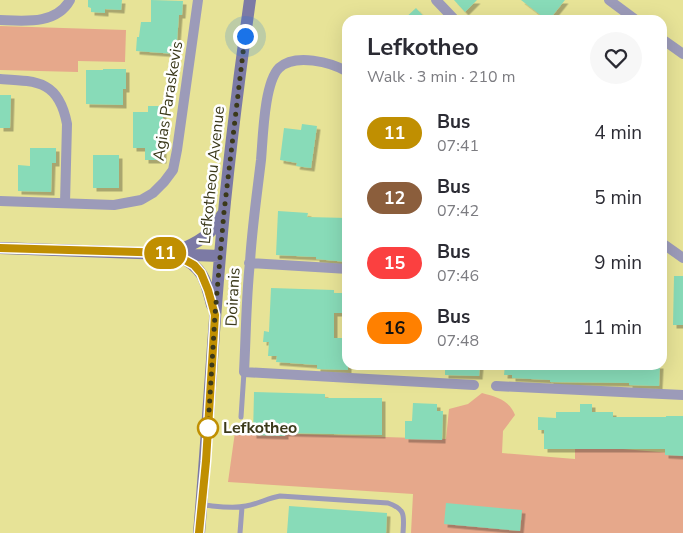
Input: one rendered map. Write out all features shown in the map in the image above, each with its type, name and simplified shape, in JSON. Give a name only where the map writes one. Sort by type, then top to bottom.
[{"type":"main road","name":"Lefkotheou Avenue","points":[[199,533],[224,212],[250,0]]},
{"type":"main road","points":[[172,253],[205,238],[217,226],[224,212]]},
{"type":"main road","points":[[0,248],[220,256]]},
{"type":"main road","points":[[172,253],[194,265],[201,273],[215,315]]},
{"type":"street","points":[[0,20],[26,21],[45,19],[62,10],[70,0]]},
{"type":"street","name":"Agias Paraskevis","points":[[0,201],[128,204],[153,193],[164,182],[173,170],[177,150],[198,0]]},
{"type":"street","points":[[436,0],[450,15]]},
{"type":"street","points":[[609,0],[629,15]]},
{"type":"street","points":[[667,43],[683,54]]},
{"type":"street","name":"Doiranis","points":[[244,372],[249,263],[265,116],[272,80],[278,69],[295,60],[320,62],[342,70]]},
{"type":"street","points":[[0,79],[37,82],[52,91],[65,111],[67,124],[64,203]]},
{"type":"street","points":[[667,247],[683,258]]},
{"type":"street","points":[[249,263],[342,269]]},
{"type":"street","points":[[244,372],[474,385]]},
{"type":"street","points":[[496,386],[683,395]]},
{"type":"lane","points":[[241,417],[244,372]]},
{"type":"lane","points":[[202,505],[242,507],[280,496],[388,503],[402,509],[404,516],[403,533]]},
{"type":"lane","points":[[240,533],[242,507]]},
{"type":"shaded area","points":[[0,26],[126,30],[125,62],[78,61],[78,72],[0,70]]},
{"type":"shaded area","points":[[482,393],[506,403],[515,415],[503,431],[502,453],[575,459],[575,445],[683,454],[683,533],[411,533],[413,494],[228,482],[235,432],[446,439],[449,409],[468,404]]},
{"type":"building","points":[[88,0],[122,0],[121,10],[105,9],[105,13],[91,12],[91,8],[88,7]]},
{"type":"building","points":[[151,0],[183,1],[182,15],[179,15],[176,54],[136,51],[141,22],[151,22]]},
{"type":"building","points":[[454,0],[477,0],[465,12]]},
{"type":"building","points":[[521,0],[565,0],[553,15],[540,15]]},
{"type":"building","points":[[416,8],[422,15],[408,15]]},
{"type":"building","points":[[126,69],[126,89],[123,89],[123,105],[86,104],[86,70]]},
{"type":"building","points":[[0,95],[11,95],[10,128],[0,128]]},
{"type":"building","points":[[148,106],[163,106],[163,160],[145,160],[145,148],[133,148],[133,112],[148,112]]},
{"type":"building","points":[[302,124],[317,126],[311,168],[296,166],[297,163],[280,160],[284,128],[301,130]]},
{"type":"building","points":[[30,148],[56,148],[56,163],[52,163],[51,192],[18,191],[18,165],[30,166]]},
{"type":"building","points":[[93,155],[119,155],[119,188],[93,188]]},
{"type":"building","points":[[278,211],[308,213],[307,217],[342,218],[342,262],[316,259],[316,257],[276,255]]},
{"type":"building","points":[[674,276],[683,276],[683,325],[673,325]]},
{"type":"building","points":[[271,288],[334,290],[334,293],[342,293],[342,313],[334,313],[334,338],[342,338],[342,370],[317,369],[317,365],[276,362],[277,356],[268,356],[269,342],[263,342],[264,331],[269,332]]},
{"type":"building","points":[[445,370],[480,370],[479,376],[445,375]]},
{"type":"building","points":[[504,370],[660,370],[659,386],[629,385],[629,383],[550,382],[550,380],[512,378],[512,375],[504,375]]},
{"type":"building","points":[[254,392],[325,394],[325,398],[382,398],[382,435],[285,433],[285,436],[253,435]]},
{"type":"building","points":[[413,403],[437,404],[437,411],[443,411],[442,440],[405,439],[405,421],[412,421]]},
{"type":"building","points":[[580,404],[592,404],[592,412],[613,412],[613,417],[683,416],[683,456],[665,455],[665,449],[544,449],[544,430],[538,430],[538,417],[556,418],[556,412],[580,412]]},
{"type":"building","points":[[446,503],[522,510],[520,531],[444,524]]},
{"type":"building","points":[[289,506],[387,513],[386,533],[287,533]]},
{"type":"bus line","name":"11","points":[[0,248],[172,253],[189,261],[198,268],[204,278],[215,315],[206,461],[199,533]]},
{"type":"place","name":"Lefkotheo","points":[[208,428]]},
{"type":"route","points":[[208,428],[224,212],[245,36]]}]
